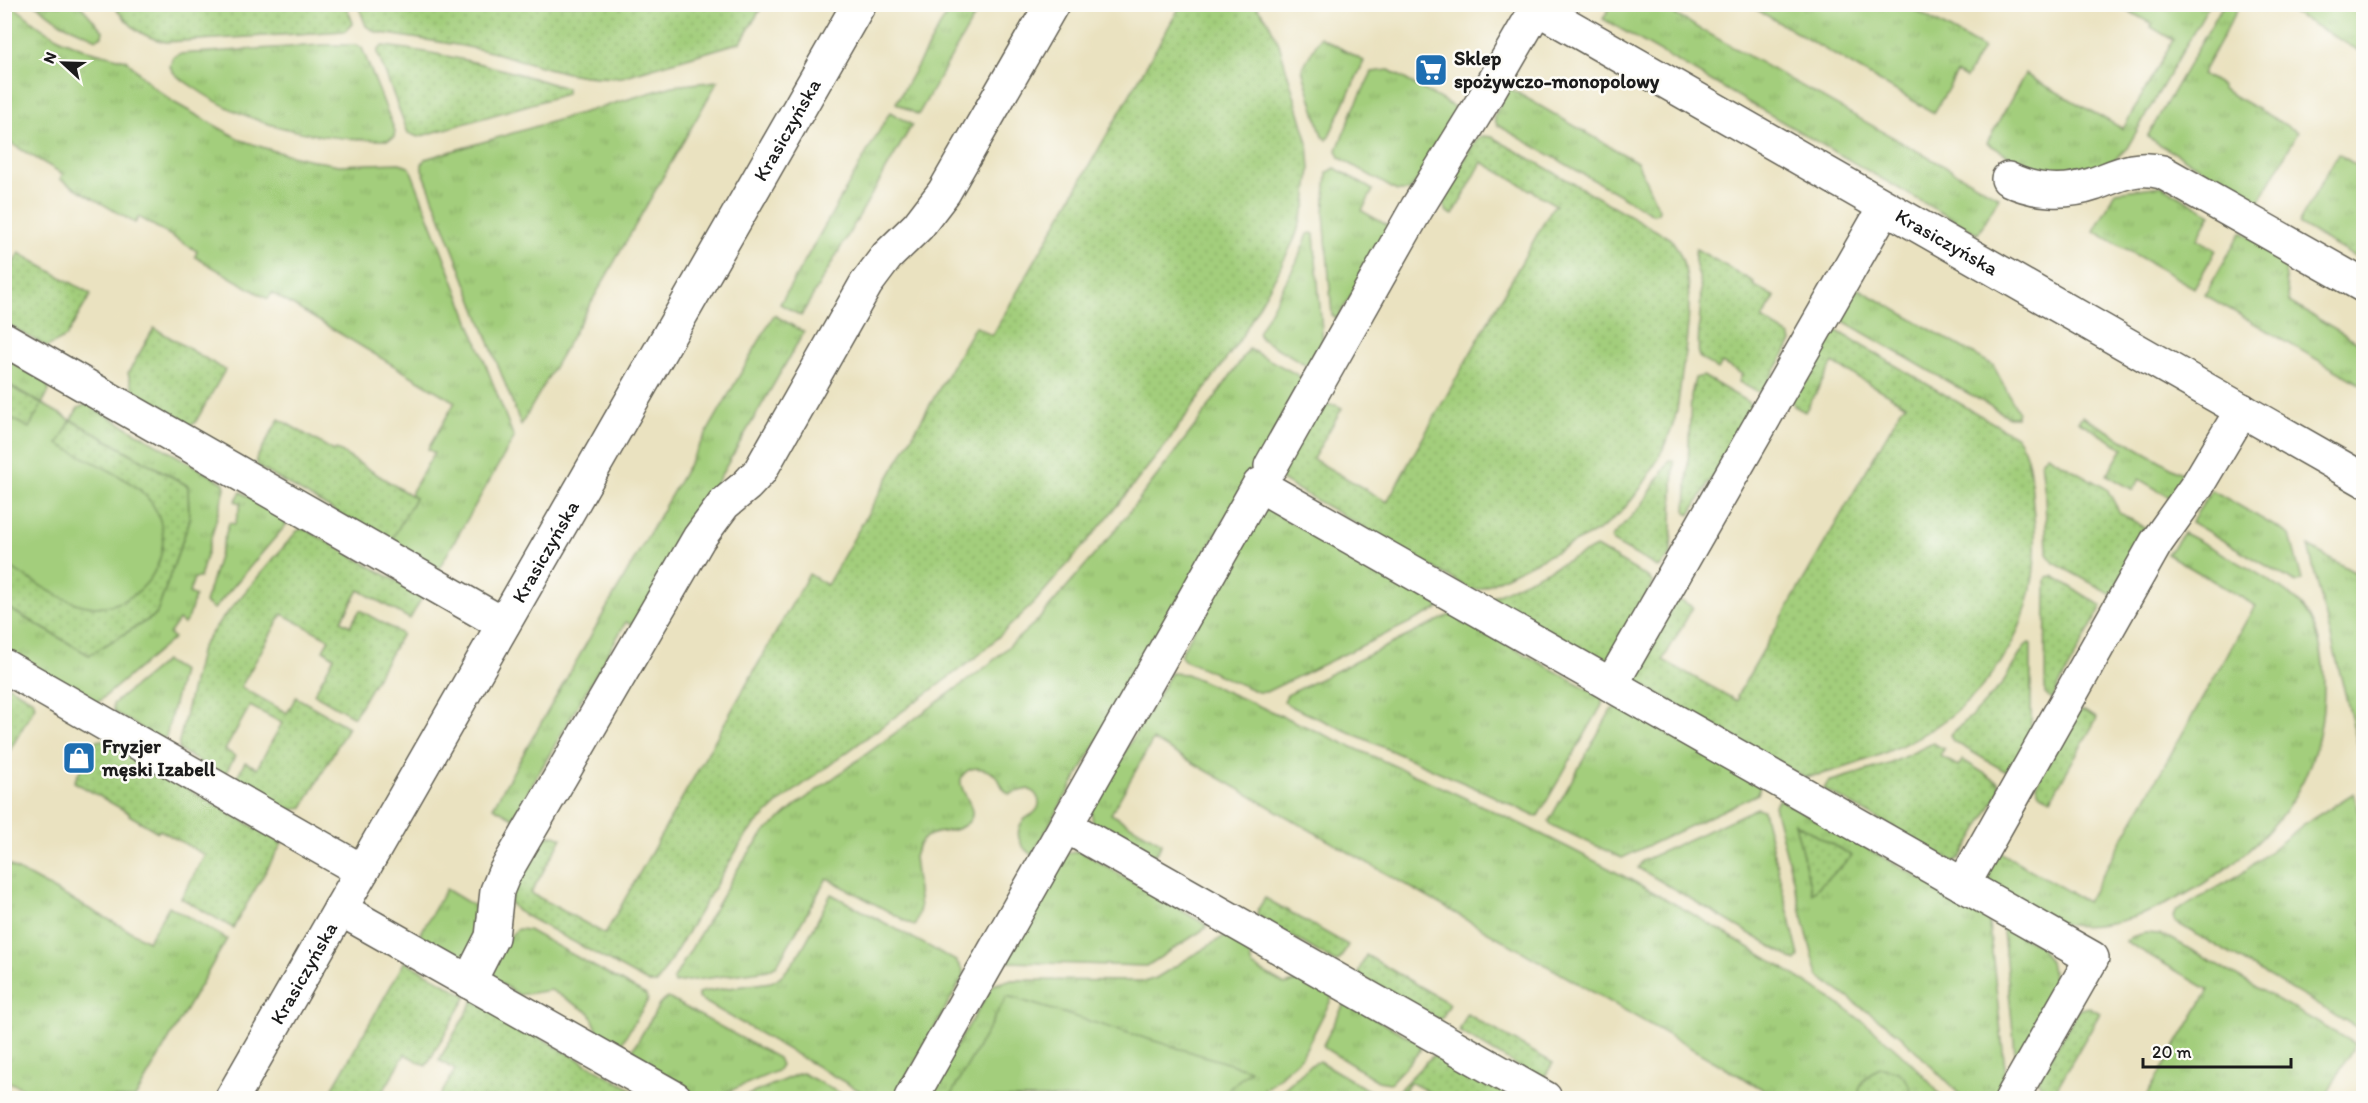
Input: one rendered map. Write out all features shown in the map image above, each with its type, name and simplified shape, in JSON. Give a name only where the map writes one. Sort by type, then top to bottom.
[{"type":"street","name":"Krasiczyńska","points":[[232,1098],[859,4]]},
{"type":"street","points":[[469,982],[492,937],[498,891],[504,874],[699,538],[724,504],[760,471],[866,284],[886,256],[918,226],[944,192],[1052,4]]},
{"type":"street","name":"Krasiczyńska","points":[[1534,6],[2364,480]]},
{"type":"street","points":[[1271,466],[1417,208],[1483,101],[1534,6]]},
{"type":"street","points":[[2008,179],[2032,188],[2060,190],[2092,184],[2134,169],[2162,172],[2364,286]]},
{"type":"street","points":[[1611,685],[1885,207]]},
{"type":"street","points":[[4,339],[503,624]]},
{"type":"street","points":[[1963,885],[2156,543],[2199,484],[2242,410]]},
{"type":"street","points":[[911,1098],[1259,485],[2092,958],[2012,1098]]},
{"type":"street","points":[[4,666],[362,871]]},
{"type":"street","points":[[1066,826],[1545,1098]]},
{"type":"street","points":[[340,909],[675,1098]]},
{"type":"green space","points":[[1612,4],[1658,5],[1999,197],[1978,234],[1603,19]]},
{"type":"green space","points":[[1753,4],[1906,5],[1983,48],[1966,78],[1957,73],[1934,113],[1752,7]]},
{"type":"green space","points":[[5,5],[12,5],[41,28],[62,40],[87,50],[126,60],[151,85],[175,103],[241,140],[274,151],[339,165],[400,163],[410,168],[514,438],[438,570],[390,543],[415,498],[410,495],[434,453],[428,449],[455,402],[272,293],[268,299],[195,257],[197,251],[139,217],[135,223],[60,179],[63,174],[5,140]]},
{"type":"green space","points":[[36,5],[80,5],[103,31],[102,36],[97,39],[61,23]]},
{"type":"green space","points":[[112,5],[346,5],[353,23],[345,31],[166,42],[156,40],[135,29]]},
{"type":"green space","points":[[358,5],[763,5],[741,42],[622,77],[605,78],[572,74],[477,49],[376,32],[366,26]]},
{"type":"green space","points":[[952,5],[981,5],[918,115],[896,103]]},
{"type":"green space","points":[[1181,5],[1255,5],[1268,21],[1279,44],[1308,143],[1310,169],[1306,204],[1295,238],[1277,274],[1239,341],[1164,447],[1034,603],[979,655],[782,800],[753,827],[741,843],[657,983],[649,983],[517,911],[510,902],[512,889],[541,838],[555,835],[562,838],[531,893],[605,934],[809,574],[827,585],[975,326],[992,336]]},
{"type":"green space","points":[[2118,5],[2209,5],[2127,148],[2091,176],[2072,178],[2034,169],[1987,143],[2025,74],[2123,129],[2173,40],[2151,27],[2152,24]]},
{"type":"green space","points":[[2223,5],[2240,5],[2202,74],[2222,86],[2222,89],[2298,132],[2259,202],[2147,137]]},
{"type":"green space","points":[[2279,5],[2363,5],[2363,53]]},
{"type":"green space","points":[[1320,37],[1364,61],[1327,140],[1322,136],[1302,69]]},
{"type":"green space","points":[[357,45],[362,48],[395,131],[394,137],[388,140],[336,137],[286,129],[262,122],[215,101],[180,78],[170,66],[173,57],[179,54]]},
{"type":"green space","points":[[383,46],[453,57],[498,68],[566,88],[566,94],[418,137],[408,133],[378,54],[378,50]]},
{"type":"green space","points":[[1389,70],[1463,112],[1410,191],[1397,191],[1340,158],[1337,150],[1372,72]]},
{"type":"green space","points":[[718,81],[521,425],[422,164],[425,159],[673,86]]},
{"type":"green space","points":[[1509,88],[1637,162],[1659,209],[1658,213],[1653,214],[1497,125],[1494,117]]},
{"type":"green space","points":[[890,112],[912,125],[801,316],[780,304]]},
{"type":"green space","points":[[1482,136],[1492,137],[1671,239],[1685,269],[1689,304],[1687,340],[1678,405],[1669,435],[1640,490],[1620,513],[1596,532],[1480,589],[1472,590],[1281,480],[1281,476],[1320,405],[1336,405],[1342,408],[1313,459],[1387,502],[1552,208],[1556,205],[1482,162],[1453,215],[1447,212],[1440,197],[1476,140]]},
{"type":"green space","points":[[2338,154],[2363,169],[2363,262],[2298,224]]},
{"type":"green space","points":[[1335,168],[1373,190],[1362,211],[1392,228],[1337,319],[1332,315],[1324,213],[1327,173]]},
{"type":"green space","points":[[2162,186],[2211,214],[2197,239],[2216,250],[2194,288],[2094,231],[2116,192]]},
{"type":"green space","points":[[2241,232],[2283,255],[2289,302],[2363,345],[2363,386],[2205,295]]},
{"type":"green space","points":[[1308,234],[1314,234],[1323,344],[1308,366],[1261,339],[1258,333],[1296,263]]},
{"type":"green space","points":[[1696,249],[1754,282],[1753,285],[1775,297],[1762,319],[1790,336],[1792,342],[1762,392],[1755,391],[1739,382],[1742,374],[1722,363],[1718,370],[1699,357],[1701,291],[1695,261]]},
{"type":"green space","points":[[19,253],[91,294],[66,337],[47,347],[5,323],[5,277]]},
{"type":"green space","points":[[1854,286],[1993,365],[2018,412],[2016,417],[2009,417],[1843,321],[1840,316]]},
{"type":"green space","points":[[774,315],[804,332],[634,625],[626,622],[513,818],[493,807]]},
{"type":"green space","points":[[154,328],[225,370],[195,423],[187,427],[135,397],[128,373]]},
{"type":"green space","points":[[1830,330],[1837,331],[2017,437],[2029,465],[2035,557],[2029,596],[2018,631],[2001,662],[1978,691],[1951,716],[1919,737],[1853,765],[1824,774],[1804,777],[1637,682],[1635,676],[1674,602],[1682,601],[1693,607],[1663,660],[1737,701],[1739,698],[1737,696],[1902,408],[1906,405],[1833,363],[1805,412],[1794,406],[1791,397]]},
{"type":"green space","points":[[1249,349],[1298,375],[1303,383],[1032,855],[1022,845],[1019,831],[1023,821],[1039,806],[1037,796],[1028,789],[1009,794],[993,774],[981,769],[969,770],[961,778],[961,784],[972,812],[971,819],[957,829],[935,833],[923,839],[914,857],[920,908],[915,926],[827,878],[777,965],[768,970],[674,983],[673,980],[740,865],[763,834],[795,806],[987,666],[1039,619],[1114,532],[1198,422]]},
{"type":"green space","points":[[5,358],[47,382],[49,391],[42,404],[5,383]]},
{"type":"green space","points":[[1703,376],[1748,402],[1753,409],[1690,515],[1686,512],[1691,395],[1695,378]]},
{"type":"green space","points":[[4,383],[42,404],[29,428],[5,415]]},
{"type":"green space","points":[[5,383],[188,486],[189,522],[156,615],[89,655],[5,606]]},
{"type":"green space","points":[[87,404],[224,483],[225,488],[200,578],[194,578],[189,593],[195,596],[189,617],[184,624],[179,620],[169,634],[174,638],[97,703],[5,649],[5,606],[89,655],[188,486],[71,420],[78,408]]},
{"type":"green space","points":[[2082,416],[2190,478],[2171,498],[2139,479],[2133,490],[2107,475],[2123,448],[2078,421]]},
{"type":"green space","points":[[279,419],[334,451],[336,449],[415,498],[390,543],[258,467],[256,459]]},
{"type":"green space","points":[[71,420],[188,486],[189,522],[156,615],[89,655],[5,606],[5,564],[72,602],[95,607],[115,604],[133,595],[147,583],[157,567],[162,549],[162,530],[157,512],[138,488],[58,444]]},
{"type":"green space","points":[[2047,455],[2107,489],[2120,513],[2149,530],[2111,594],[2054,563],[2047,554],[2045,495],[2041,461]]},
{"type":"green space","points":[[1670,460],[1674,461],[1671,555],[1659,568],[1613,542],[1611,538],[1642,505]]},
{"type":"green space","points":[[2212,490],[2290,535],[2302,580],[2296,583],[2191,522]]},
{"type":"green space","points":[[241,492],[284,517],[286,525],[214,609],[205,603],[229,523],[235,524],[241,503],[235,501]]},
{"type":"green space","points":[[1269,510],[1440,606],[1438,609],[1266,692],[1258,692],[1184,660],[1180,655],[1257,516]]},
{"type":"green space","points":[[303,528],[423,596],[410,619],[359,590],[341,621],[350,626],[360,610],[402,634],[354,717],[314,694],[334,657],[323,650],[329,639],[282,614],[241,687],[287,713],[296,697],[348,727],[303,807],[286,812],[234,782],[245,762],[257,768],[282,723],[250,706],[225,750],[235,756],[224,776],[179,750],[179,742],[201,648],[217,625],[297,531]]},
{"type":"green space","points":[[2184,533],[2267,579],[2297,601],[2311,619],[2320,647],[2324,677],[2321,721],[2314,753],[2302,783],[2286,810],[2266,834],[2215,876],[2186,894],[2144,914],[2100,925],[2061,923],[2038,913],[1980,880],[1998,851],[2087,902],[2256,606],[2167,554]]},
{"type":"green space","points":[[2308,546],[2363,577],[2363,765]]},
{"type":"green space","points":[[1596,547],[1649,578],[1653,583],[1612,658],[1600,663],[1491,599],[1494,596]]},
{"type":"green space","points":[[2053,576],[2102,606],[2052,699],[2045,694],[2046,580],[2047,577]]},
{"type":"green space","points":[[1454,615],[1602,697],[1602,705],[1538,816],[1288,705],[1284,701],[1287,695]]},
{"type":"green space","points":[[2029,643],[2031,644],[2031,738],[2010,771],[2003,770],[1953,741],[1950,735],[2002,684]]},
{"type":"green space","points":[[165,661],[182,671],[166,737],[161,740],[114,712],[113,704]]},
{"type":"green space","points":[[1171,673],[1186,674],[1468,799],[1673,903],[1795,975],[1849,1011],[1898,1051],[1943,1098],[1778,1098],[1153,740],[1111,814],[1162,843],[1158,852],[1150,857],[1093,823],[1091,810]]},
{"type":"green space","points":[[5,684],[33,700],[35,706],[5,759]]},
{"type":"green space","points":[[1618,706],[1760,786],[1758,794],[1622,858],[1551,825],[1549,821],[1611,710]]},
{"type":"green space","points":[[2078,711],[2084,711],[2097,718],[2051,799],[2039,793],[2036,785]]},
{"type":"green space","points":[[102,740],[282,843],[233,928],[181,898],[205,855],[160,830],[158,832],[74,782],[96,741]]},
{"type":"green space","points":[[1933,743],[1944,749],[1940,756],[1958,766],[1963,760],[1998,782],[2000,791],[1961,858],[1954,862],[1824,789],[1828,782],[1889,764]]},
{"type":"green space","points":[[2354,793],[2364,831],[2363,1031],[2175,922],[2173,917],[2175,912],[2241,874],[2304,824]]},
{"type":"green space","points":[[1779,799],[1988,916],[2006,1077],[1995,1098],[1963,1098],[1900,1035],[1818,976],[1774,806]]},
{"type":"green space","points":[[1757,808],[1763,810],[1799,956],[1796,961],[1638,868],[1642,861]]},
{"type":"green space","points":[[1795,823],[1852,856],[1812,893]]},
{"type":"green space","points":[[1080,851],[1207,925],[1206,928],[1147,966],[1008,962],[1066,854]]},
{"type":"green space","points":[[5,863],[148,941],[169,906],[227,939],[135,1098],[44,1098],[5,1080]]},
{"type":"green space","points":[[446,889],[481,910],[472,955],[460,961],[418,938]]},
{"type":"green space","points":[[831,894],[956,961],[963,970],[963,977],[895,1098],[872,1098],[698,998],[701,992],[771,982],[780,977],[789,968],[813,930]]},
{"type":"green space","points":[[1265,898],[1348,945],[1339,961],[1335,962],[1257,916],[1258,909]]},
{"type":"green space","points":[[2006,928],[2040,946],[2050,962],[2053,976],[2052,998],[2018,1055],[2015,1052],[2003,931]]},
{"type":"green space","points":[[518,929],[528,930],[646,995],[648,1000],[620,1046],[614,1048],[603,1043],[590,1013],[551,990],[519,995],[494,979],[496,959],[508,938]]},
{"type":"green space","points":[[2145,933],[2160,934],[2172,939],[2355,1044],[2325,1098],[2320,1095],[2317,1098],[2145,1098],[2209,990],[2125,941]]},
{"type":"green space","points":[[1226,935],[1247,944],[1252,966],[1285,985],[1306,978],[1332,995],[1302,1056],[1256,1098],[925,1098],[993,985],[1009,980],[1147,981],[1156,978]]},
{"type":"green space","points":[[1366,955],[1450,1004],[1442,1018],[1439,1020],[1358,975]]},
{"type":"green space","points":[[405,961],[467,996],[426,1066],[405,1054],[380,1097],[382,1098],[327,1098]]},
{"type":"green space","points":[[1007,996],[1250,1070],[1219,1098],[949,1098]]},
{"type":"green space","points":[[668,998],[778,1058],[781,1065],[777,1071],[713,1098],[702,1098],[638,1062],[632,1054],[633,1049],[661,1002]]},
{"type":"green space","points":[[474,1000],[640,1094],[638,1098],[439,1098],[455,1070],[439,1060]]},
{"type":"green space","points":[[1346,1003],[1420,1043],[1420,1051],[1390,1083],[1378,1081],[1323,1045]]},
{"type":"green space","points":[[2089,1007],[2100,1013],[2053,1095],[2042,1089],[2038,1080],[2078,1010]]},
{"type":"green space","points":[[1467,1014],[1553,1063],[1545,1076],[1539,1079],[1459,1031]]},
{"type":"green space","points":[[1437,1054],[1518,1098],[1440,1098],[1410,1082],[1399,1098],[1391,1098],[1431,1057]]},
{"type":"green space","points":[[1319,1061],[1373,1093],[1373,1098],[1273,1098],[1311,1065]]},
{"type":"green space","points":[[1881,1068],[1894,1070],[1907,1080],[1911,1098],[1859,1098],[1864,1079]]},
{"type":"green space","points":[[802,1073],[849,1098],[741,1098],[798,1074]]},
{"type":"place","name":"Sklep spożywczo-monopolowy","points":[[1431,70]]},
{"type":"place","name":"Fryzjer męski Izabell","points":[[79,758]]}]
